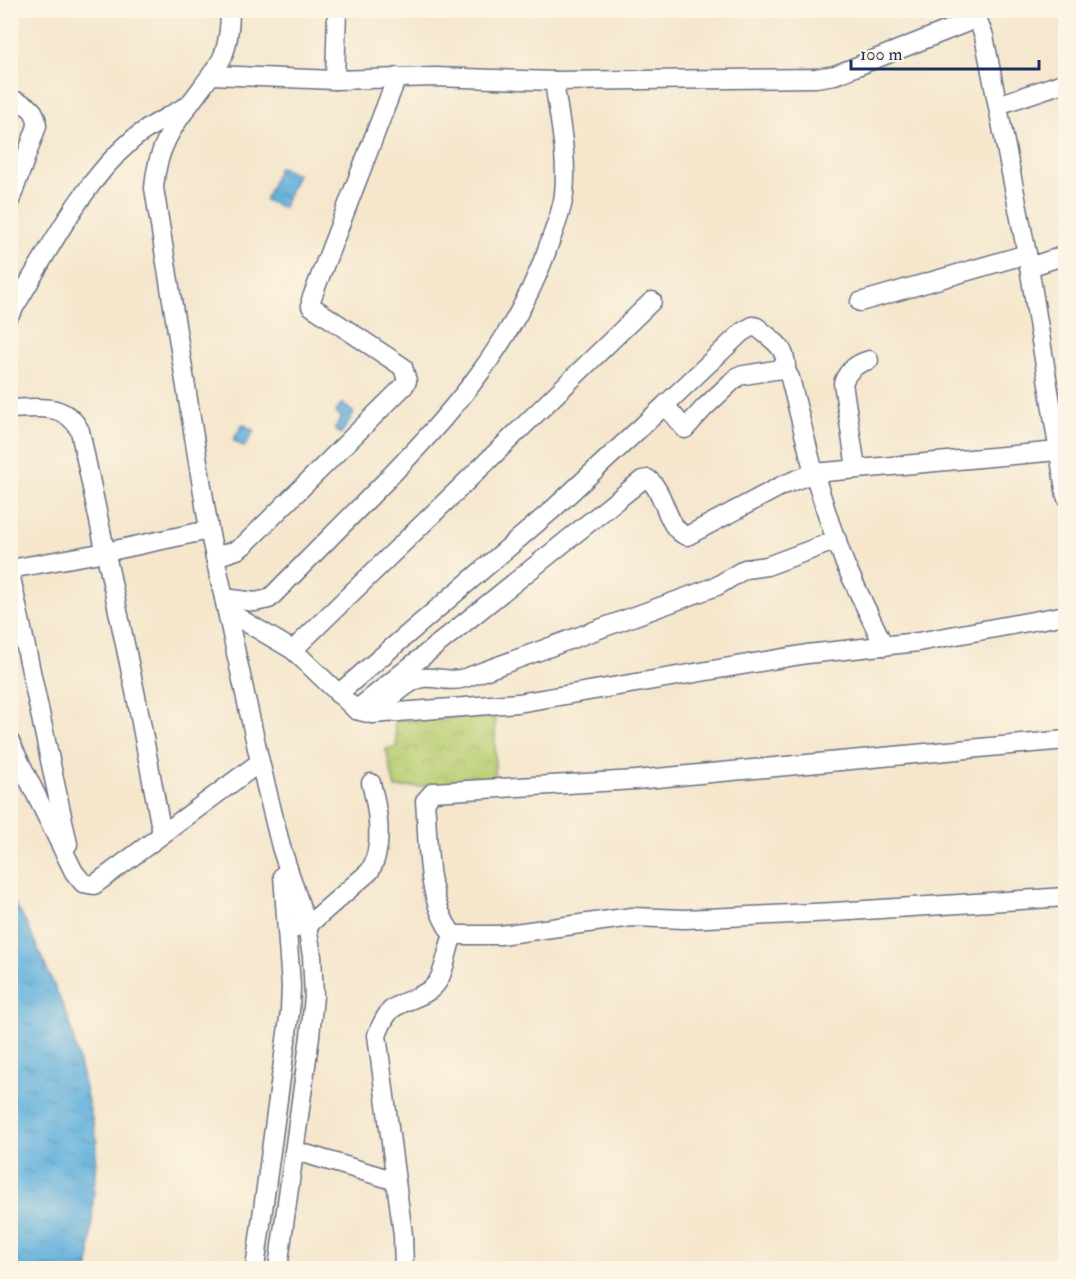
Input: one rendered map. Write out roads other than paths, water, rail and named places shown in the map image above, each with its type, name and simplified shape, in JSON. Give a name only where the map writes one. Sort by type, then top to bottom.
[{"type":"street","points":[[230,10],[230,32],[226,45],[213,75],[167,137],[160,153],[154,188],[209,530],[281,847],[307,926],[313,970],[314,996],[302,1102],[278,1269]]},
{"type":"street","points":[[335,80],[337,10]]},
{"type":"street","points":[[213,75],[335,80],[392,78],[554,81],[816,78],[836,75],[976,14],[984,36],[1028,260],[1065,496]]},
{"type":"street","points":[[373,119],[392,78]]},
{"type":"street","points":[[214,552],[237,550],[245,544],[388,403],[407,381],[403,367],[312,309],[310,303],[392,78]]},
{"type":"street","points":[[226,605],[255,603],[269,599],[435,430],[488,365],[538,276],[562,207],[565,179],[554,81]]},
{"type":"street","points":[[998,105],[1065,82]]},
{"type":"street","points":[[10,99],[31,108],[37,118],[37,126],[10,201]]},
{"type":"street","points":[[10,314],[72,213],[118,153],[134,137],[190,104]]},
{"type":"street","points":[[860,302],[1028,260],[1065,255]]},
{"type":"street","points":[[293,650],[652,301]]},
{"type":"street","points":[[338,694],[552,510],[748,327],[757,327],[782,349],[814,473],[845,564],[884,646]]},
{"type":"street","points":[[856,468],[843,383],[846,374],[869,360]]},
{"type":"street","points":[[665,405],[685,429],[738,376],[781,369],[786,371]]},
{"type":"street","points":[[388,403],[384,396],[398,379],[396,373]]},
{"type":"street","points":[[10,409],[42,407],[58,410],[71,417],[76,423],[92,485],[162,834]]},
{"type":"street","points":[[364,712],[642,480],[648,479],[654,484],[673,523],[679,532],[687,536],[783,485],[814,473],[1058,451]]},
{"type":"street","points":[[214,552],[234,540],[263,512]]},
{"type":"street","points":[[74,872],[10,571],[209,530]]},
{"type":"street","points":[[364,712],[420,678],[446,681],[465,678],[717,586],[745,569],[767,566],[837,540]]},
{"type":"street","points":[[226,605],[293,650],[338,694],[364,712],[518,703],[807,654],[918,642],[1065,615]]},
{"type":"street","points":[[404,1269],[403,1235],[377,1035],[384,1018],[390,1011],[436,985],[453,935],[441,915],[431,880],[425,801],[432,792],[635,780],[1065,740]]},
{"type":"street","points":[[10,742],[74,872],[83,883],[94,885],[260,762]]},
{"type":"street","points":[[287,929],[307,926],[370,872],[375,863],[378,836],[371,783]]},
{"type":"street","points":[[255,1269],[290,1011],[291,986],[281,847]]},
{"type":"street","points":[[453,935],[500,935],[632,917],[685,919],[1065,897]]},
{"type":"street","points":[[278,1101],[302,1102]]},
{"type":"street","points":[[296,1151],[396,1182]]},
{"type":"water","points":[[279,167],[297,174],[283,208],[265,200]]},
{"type":"water","points":[[342,403],[354,413],[341,434],[334,429],[341,419],[340,415],[335,413]]},
{"type":"water","points":[[243,424],[254,431],[244,447],[233,440]]},
{"type":"water","points":[[11,898],[27,924],[69,1020],[97,1140],[89,1268],[11,1268]]}]
